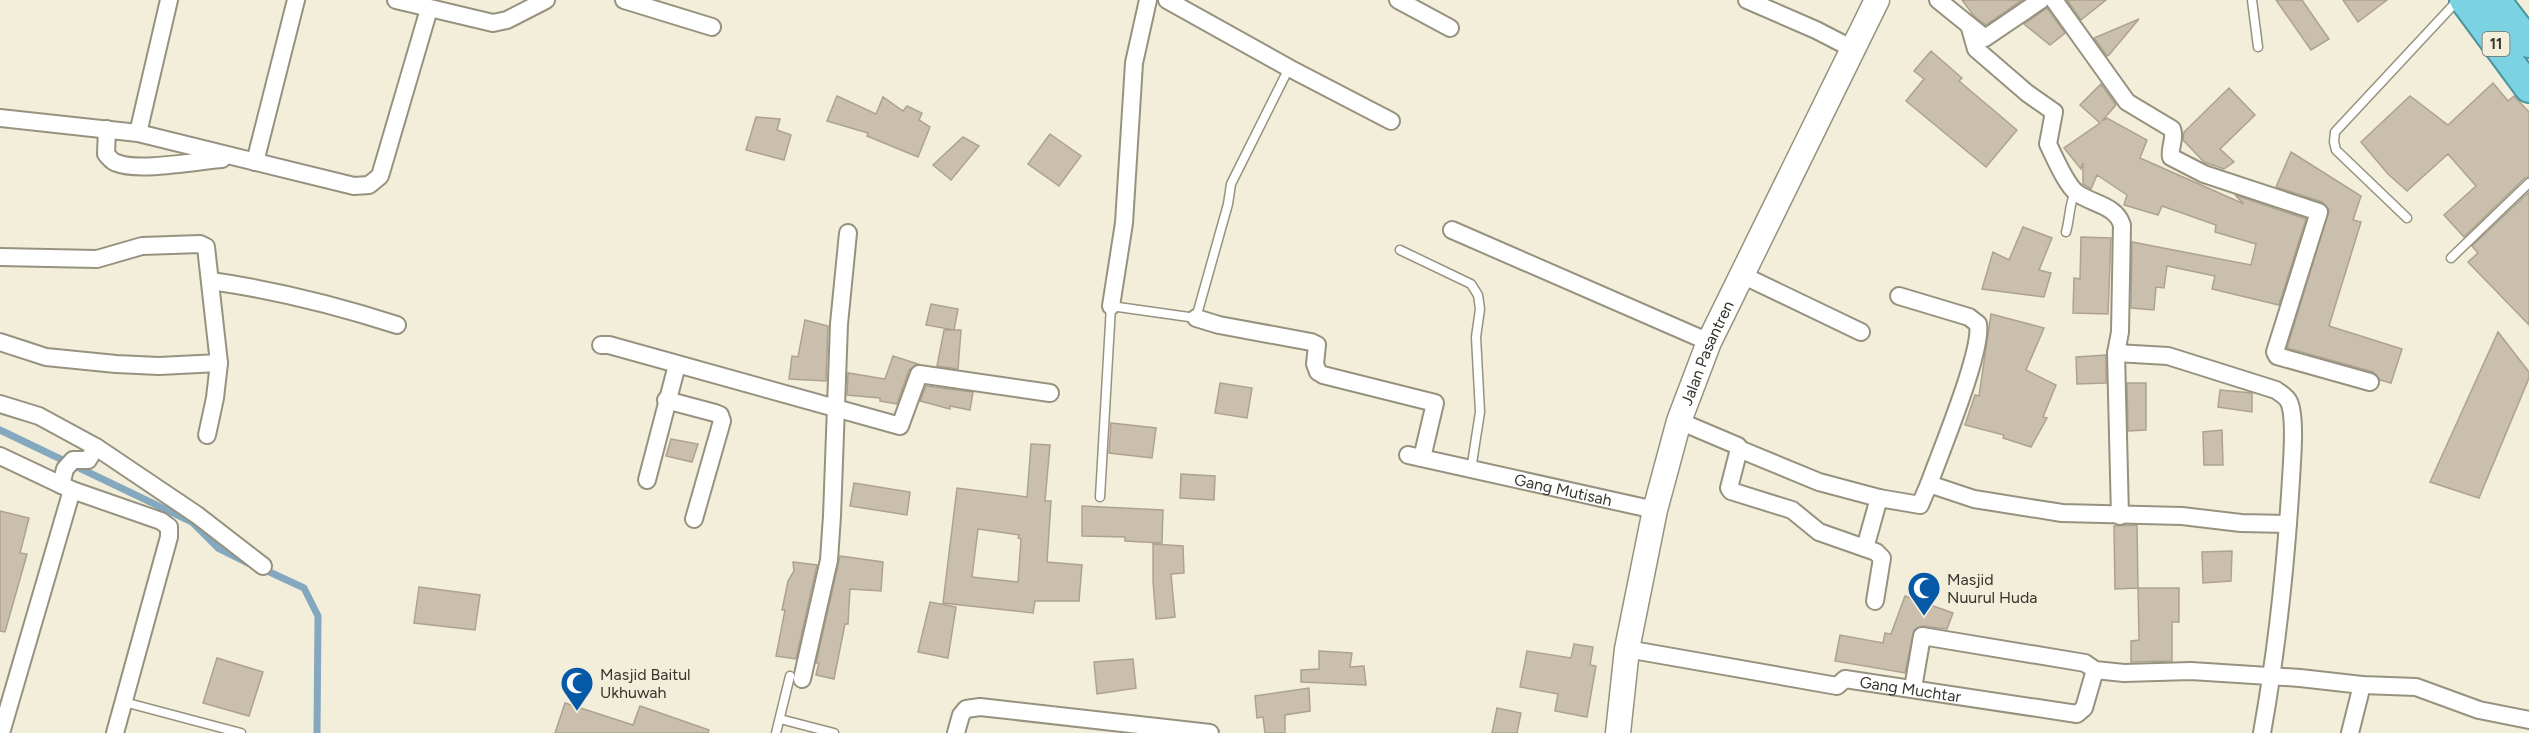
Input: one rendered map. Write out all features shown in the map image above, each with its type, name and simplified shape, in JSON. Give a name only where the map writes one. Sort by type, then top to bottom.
[{"type":"highway","name":"11","points":[[2464,0],[2529,88]]},
{"type":"highway","name":"11","points":[[2496,0],[2529,43]]},
{"type":"main road","name":"Jalan Pasantren","points":[[1618,733],[1627,649],[1655,510],[1679,421],[1709,342],[1877,0]]},
{"type":"street","points":[[138,133],[169,0]]},
{"type":"street","points":[[255,162],[296,0]]},
{"type":"street","points":[[396,0],[492,23],[507,20],[546,0]]},
{"type":"street","points":[[624,0],[712,27]]},
{"type":"street","points":[[1111,306],[1124,223],[1134,63],[1148,0]]},
{"type":"street","points":[[1167,0],[1289,68],[1391,121]]},
{"type":"street","points":[[1398,0],[1450,27]]},
{"type":"street","points":[[1747,0],[1853,49]]},
{"type":"street","points":[[1938,0],[1981,37],[1989,38],[2041,0]]},
{"type":"street","points":[[2054,0],[2127,102],[2172,129],[2174,134],[2171,157],[2204,174],[2319,212],[2275,352],[2277,356],[2370,382]]},
{"type":"street","points":[[0,118],[138,133],[354,186],[369,185],[380,176],[429,9]]},
{"type":"street","points":[[1970,28],[1976,49],[2027,93],[2054,112],[2048,144],[2075,192],[2114,212],[2120,218],[2122,225],[2120,333],[2116,353],[2120,516]]},
{"type":"street","points":[[107,129],[106,154],[114,163],[128,166],[238,158]]},
{"type":"street","points":[[1452,230],[1709,342]]},
{"type":"street","points":[[796,677],[829,560],[839,324],[848,233]]},
{"type":"street","points":[[0,257],[97,260],[142,246],[200,244],[206,247],[219,363],[215,398],[207,435]]},
{"type":"street","points":[[1742,275],[1861,332]]},
{"type":"street","points":[[211,280],[266,289],[330,304],[397,325]]},
{"type":"street","points":[[1679,421],[1819,482],[1879,498],[1920,505],[1967,378],[1978,338],[1978,324],[1968,317],[1899,296]]},
{"type":"street","name":"Gang Mutisah","points":[[1196,318],[1219,325],[1311,342],[1317,345],[1315,364],[1318,372],[1323,375],[1435,403],[1415,457],[1655,510]]},
{"type":"street","points":[[0,342],[46,357],[116,364],[159,366],[219,363]]},
{"type":"street","points":[[601,345],[609,345],[900,426],[919,374],[1050,393]]},
{"type":"street","points":[[2116,353],[2168,356],[2276,390],[2289,400],[2292,411],[2292,460],[2288,524],[2272,676],[2262,733]]},
{"type":"street","points":[[647,480],[677,364]]},
{"type":"street","points":[[666,400],[715,413],[720,415],[722,421],[694,519]]},
{"type":"street","points":[[0,404],[39,416],[96,447],[197,515],[263,566]]},
{"type":"street","points":[[2,733],[68,476],[88,460],[96,447]]},
{"type":"street","points":[[1739,449],[1729,488],[1731,491],[1792,510],[1819,532],[1876,552],[1882,558],[1875,601]]},
{"type":"street","points":[[0,456],[68,476],[162,521],[169,527],[169,537],[115,733]]},
{"type":"street","points":[[1929,484],[1974,499],[2062,513],[2182,516],[2241,523],[2288,524]]},
{"type":"street","points":[[1865,548],[1879,498]]},
{"type":"street","points":[[1913,688],[1922,636],[2085,663],[2095,670],[2124,673],[2191,671],[2362,685],[2416,687],[2479,710],[2529,720]]},
{"type":"street","name":"Gang Muchtar","points":[[1627,649],[1838,686],[1845,679],[2077,714],[2084,708],[2095,670]]},
{"type":"street","points":[[2350,733],[2362,685]]},
{"type":"street","points":[[956,733],[961,715],[966,709],[980,707],[1106,727],[1210,733]]},
{"type":"lane","points":[[2252,0],[2258,47]]},
{"type":"lane","points":[[2407,218],[2336,150],[2335,132],[2458,0]]},
{"type":"lane","points":[[1100,498],[1111,306],[1196,318],[1228,204],[1231,184],[1289,68]]},
{"type":"lane","points":[[2451,258],[2529,183]]},
{"type":"lane","points":[[2066,232],[2070,215],[2069,204],[2075,192]]},
{"type":"lane","points":[[1400,250],[1471,284],[1479,295],[1476,337],[1480,411],[1471,470]]},
{"type":"lane","points":[[776,733],[796,677]]},
{"type":"lane","points":[[124,702],[241,733]]},
{"type":"lane","points":[[780,719],[834,733]]},
{"type":"building","points":[[1962,0],[2022,0],[1986,25],[1974,16]]},
{"type":"building","points":[[2067,0],[2106,0],[2081,20]]},
{"type":"building","points":[[2276,0],[2302,0],[2329,39],[2311,50]]},
{"type":"building","points":[[2343,0],[2387,0],[2358,22]]},
{"type":"building","points":[[2047,8],[2065,33],[2050,45],[2024,24]]},
{"type":"building","points":[[2139,19],[2109,55],[2107,56],[2094,38]]},
{"type":"building","points":[[1931,51],[1962,78],[1959,81],[2017,130],[1986,167],[1906,101],[1924,79],[1914,71]]},
{"type":"building","points":[[2493,83],[2508,101],[2514,96],[2529,112],[2529,177],[2525,178],[2464,237],[2444,215],[2476,186],[2448,154],[2407,191],[2388,174],[2361,142],[2410,96],[2448,125]]},
{"type":"building","points":[[2101,84],[2116,105],[2102,121],[2107,118],[2147,140],[2140,158],[2244,204],[2235,195],[2306,219],[2279,305],[2212,289],[2215,276],[2167,266],[2164,288],[2156,287],[2154,310],[2131,308],[2132,242],[2251,265],[2256,244],[2215,232],[2216,225],[2162,206],[2158,215],[2124,205],[2127,195],[2097,175],[2091,189],[2083,184],[2083,163],[2081,169],[2064,148],[2100,123],[2080,105]]},
{"type":"building","points":[[2229,88],[2255,115],[2220,149],[2234,162],[2224,169],[2204,162],[2183,140],[2184,132]]},
{"type":"building","points":[[837,96],[876,114],[883,97],[903,111],[907,106],[922,113],[919,120],[930,127],[918,157],[867,136],[868,133],[827,121]]},
{"type":"building","points":[[756,117],[780,119],[777,130],[791,135],[784,160],[746,150]]},
{"type":"building","points":[[1050,134],[1081,156],[1059,186],[1028,164]]},
{"type":"building","points":[[963,137],[979,146],[951,180],[933,165]]},
{"type":"building","points":[[2291,152],[2361,196],[2353,220],[2361,222],[2329,326],[2402,349],[2391,383],[2380,380],[2373,372],[2287,348],[2329,210],[2322,202],[2276,187]]},
{"type":"building","points":[[2529,192],[2529,325],[2468,262],[2478,253],[2472,246]]},
{"type":"building","points":[[2023,227],[2052,238],[2039,270],[2051,273],[2044,297],[1982,289],[1993,252],[2009,260]]},
{"type":"building","points":[[2081,237],[2111,238],[2108,314],[2073,313],[2074,278],[2080,279]]},
{"type":"building","points":[[931,304],[958,309],[954,330],[926,325]]},
{"type":"building","points":[[1991,314],[2044,328],[2026,370],[2056,385],[2043,417],[2047,418],[2031,447],[2003,438],[2004,435],[1965,425],[1975,395],[1979,396]]},
{"type":"building","points":[[805,320],[828,326],[826,381],[789,379],[792,356],[798,357]]},
{"type":"building","points":[[944,330],[961,330],[958,369],[937,366]]},
{"type":"building","points":[[2498,332],[2529,372],[2529,378],[2479,498],[2430,482]]},
{"type":"building","points":[[2106,355],[2106,383],[2077,384],[2076,357]]},
{"type":"building","points":[[893,356],[918,364],[909,370],[897,404],[880,401],[880,398],[847,395],[848,373],[885,379]]},
{"type":"building","points":[[1220,383],[1252,388],[1247,418],[1215,413]]},
{"type":"building","points":[[2127,383],[2146,383],[2146,430],[2128,431]]},
{"type":"building","points":[[926,386],[973,392],[970,410],[950,406],[950,409],[920,401]]},
{"type":"building","points":[[2220,390],[2252,393],[2252,412],[2218,407]]},
{"type":"building","points":[[1111,423],[1156,428],[1152,458],[1109,453]]},
{"type":"building","points":[[2222,430],[2223,465],[2204,465],[2203,432]]},
{"type":"building","points":[[671,439],[698,444],[692,462],[666,456]]},
{"type":"building","points":[[1031,444],[1050,445],[1045,501],[1051,501],[1047,562],[1082,565],[1079,601],[1035,601],[1033,613],[943,603],[957,488],[1027,497]],"holes":[[[978,529],[1019,535],[1018,538],[1021,539],[1018,582],[972,577]]]},
{"type":"building","points":[[1181,474],[1215,476],[1214,500],[1180,498]]},
{"type":"building","points":[[854,483],[910,492],[907,515],[850,506]]},
{"type":"building","points":[[1082,506],[1163,510],[1162,543],[1125,541],[1125,537],[1082,536]]},
{"type":"building","points":[[0,511],[29,518],[20,553],[27,554],[5,632],[0,631]]},
{"type":"building","points":[[2137,525],[2138,588],[2115,589],[2114,526]]},
{"type":"building","points":[[1153,544],[1183,546],[1184,573],[1171,574],[1175,617],[1156,619]]},
{"type":"building","points":[[2232,551],[2231,581],[2203,583],[2202,552]]},
{"type":"building","points":[[840,556],[883,562],[881,591],[850,589],[848,624],[845,624],[834,679],[816,675],[819,663],[816,663]]},
{"type":"building","points":[[793,562],[817,565],[796,659],[776,656],[788,581],[794,571]]},
{"type":"building","points":[[419,587],[480,595],[475,630],[414,623]]},
{"type":"building","points":[[2138,588],[2179,588],[2179,622],[2172,622],[2172,661],[2131,662],[2131,641],[2139,640]]},
{"type":"building","points":[[1905,596],[1953,613],[1947,629],[1923,626],[1914,630],[1905,673],[1835,661],[1840,635],[1883,643],[1885,633],[1891,634]]},
{"type":"building","points":[[930,602],[956,607],[948,658],[918,652]]},
{"type":"building","points":[[1574,644],[1593,647],[1590,665],[1596,666],[1587,717],[1555,711],[1558,694],[1520,687],[1527,651],[1571,658]]},
{"type":"building","points":[[1319,651],[1352,653],[1350,667],[1364,666],[1366,685],[1301,682],[1301,670],[1319,669]]},
{"type":"building","points":[[217,658],[263,672],[249,716],[203,703]]},
{"type":"building","points":[[1133,659],[1136,688],[1097,694],[1094,662]]},
{"type":"building","points":[[1309,688],[1310,711],[1285,715],[1285,733],[1265,733],[1263,717],[1257,718],[1255,696]]},
{"type":"building","points":[[565,703],[633,725],[640,706],[709,730],[708,733],[555,733]]},
{"type":"building","points":[[1497,708],[1521,713],[1517,733],[1492,733]]},
{"type":"waterway","points":[[0,430],[192,522],[218,548],[248,563]]},
{"type":"waterway","points":[[261,568],[304,588],[318,616],[317,733]]},
{"type":"place","name":"Masjid Nuurul Huda","points":[[1924,617]]},
{"type":"place","name":"Masjid Baitul Ukhuwah","points":[[577,712]]}]
